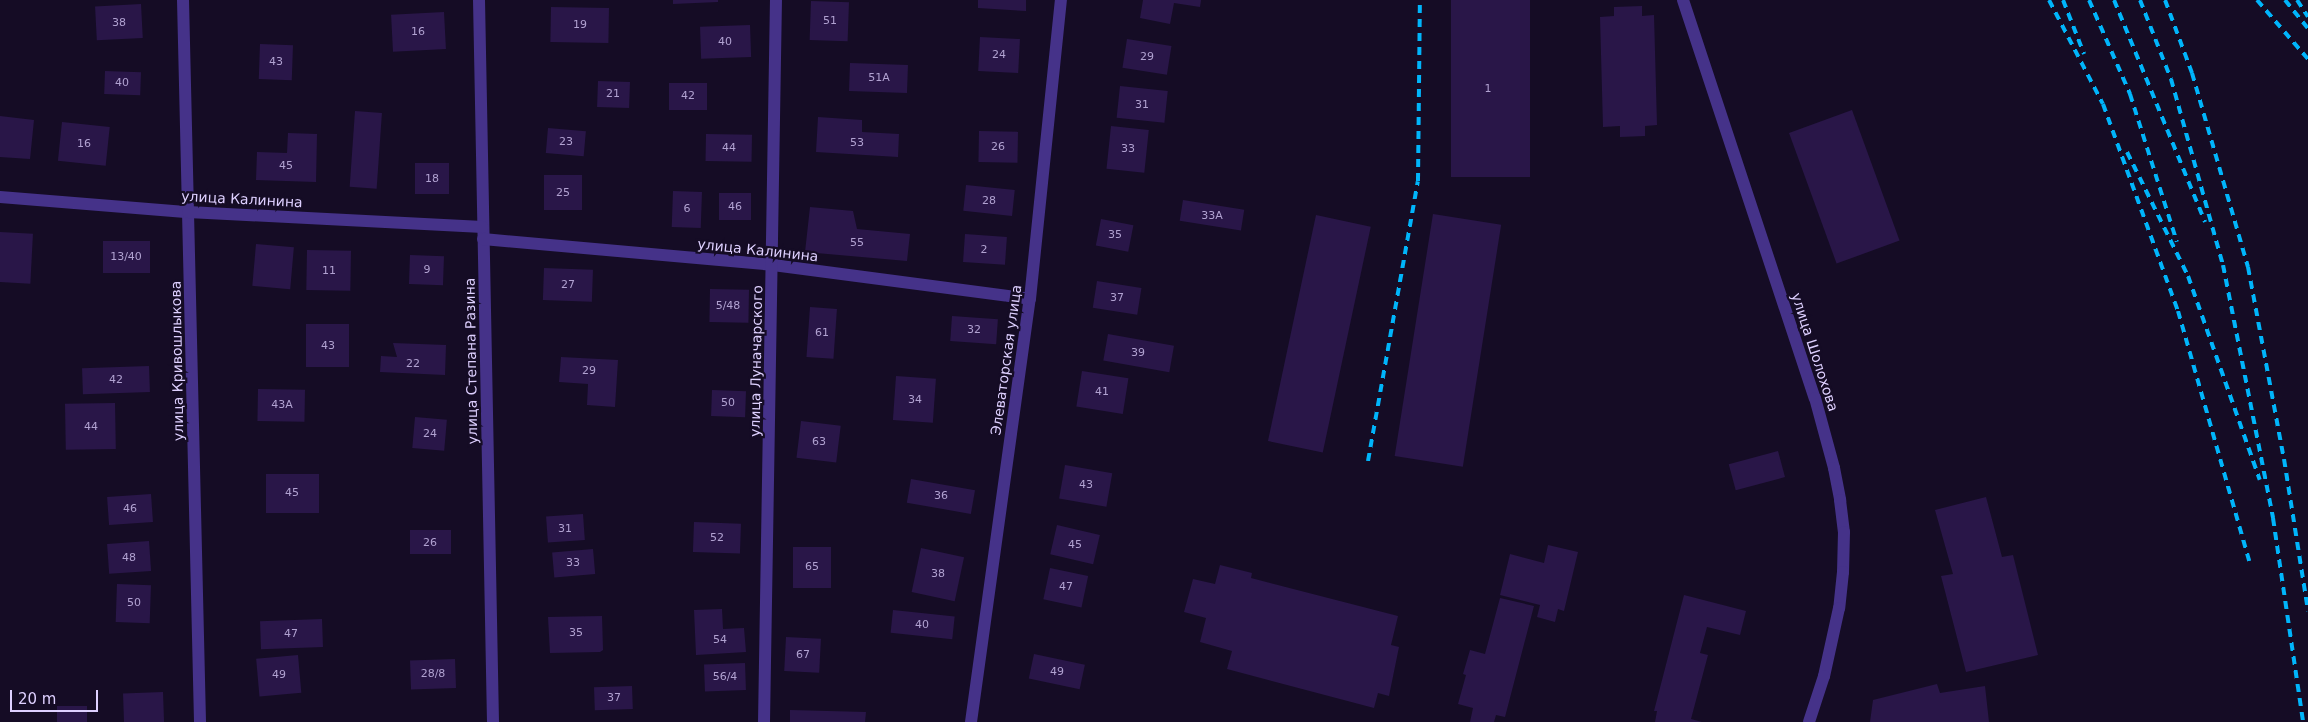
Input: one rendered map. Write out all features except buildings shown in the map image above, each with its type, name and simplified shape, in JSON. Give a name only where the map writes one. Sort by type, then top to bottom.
[{"type":"street","name":"улица Кривошлыкова","points":[[183,0],[200,722]]},
{"type":"street","name":"улица Степана Разина","points":[[479,0],[493,722]]},
{"type":"street","name":"улица Луначарского","points":[[764,722],[776,0]]},
{"type":"street","name":"Элеваторская улица","points":[[970,722],[1030,299],[1060,0]]},
{"type":"street","name":"улица Шолохова","points":[[1683,0],[1815,398],[1834,468],[1840,500],[1844,532],[1843,572],[1839,608],[1824,676],[1809,722]]},
{"type":"street","name":"улица Калинина","points":[[0,197],[483,233],[773,265],[1030,299]]},
{"type":"railway","points":[[1368,461],[1418,181],[1420,0]]},
{"type":"railway","points":[[2049,0],[2103,104],[2178,311],[2249,561]]},
{"type":"railway","points":[[2063,0],[2084,54]]},
{"type":"railway","points":[[2089,0],[2130,94],[2177,242]]},
{"type":"railway","points":[[2114,0],[2205,222]]},
{"type":"railway","points":[[2140,0],[2171,79],[2223,265],[2273,518],[2303,722]]},
{"type":"railway","points":[[2165,0],[2192,73],[2248,267],[2284,459],[2308,611]]},
{"type":"railway","points":[[2257,0],[2308,59]]},
{"type":"railway","points":[[2285,0],[2308,28]]},
{"type":"railway","points":[[2297,0],[2308,17]]},
{"type":"railway","points":[[2127,152],[2188,276],[2260,480]]}]
